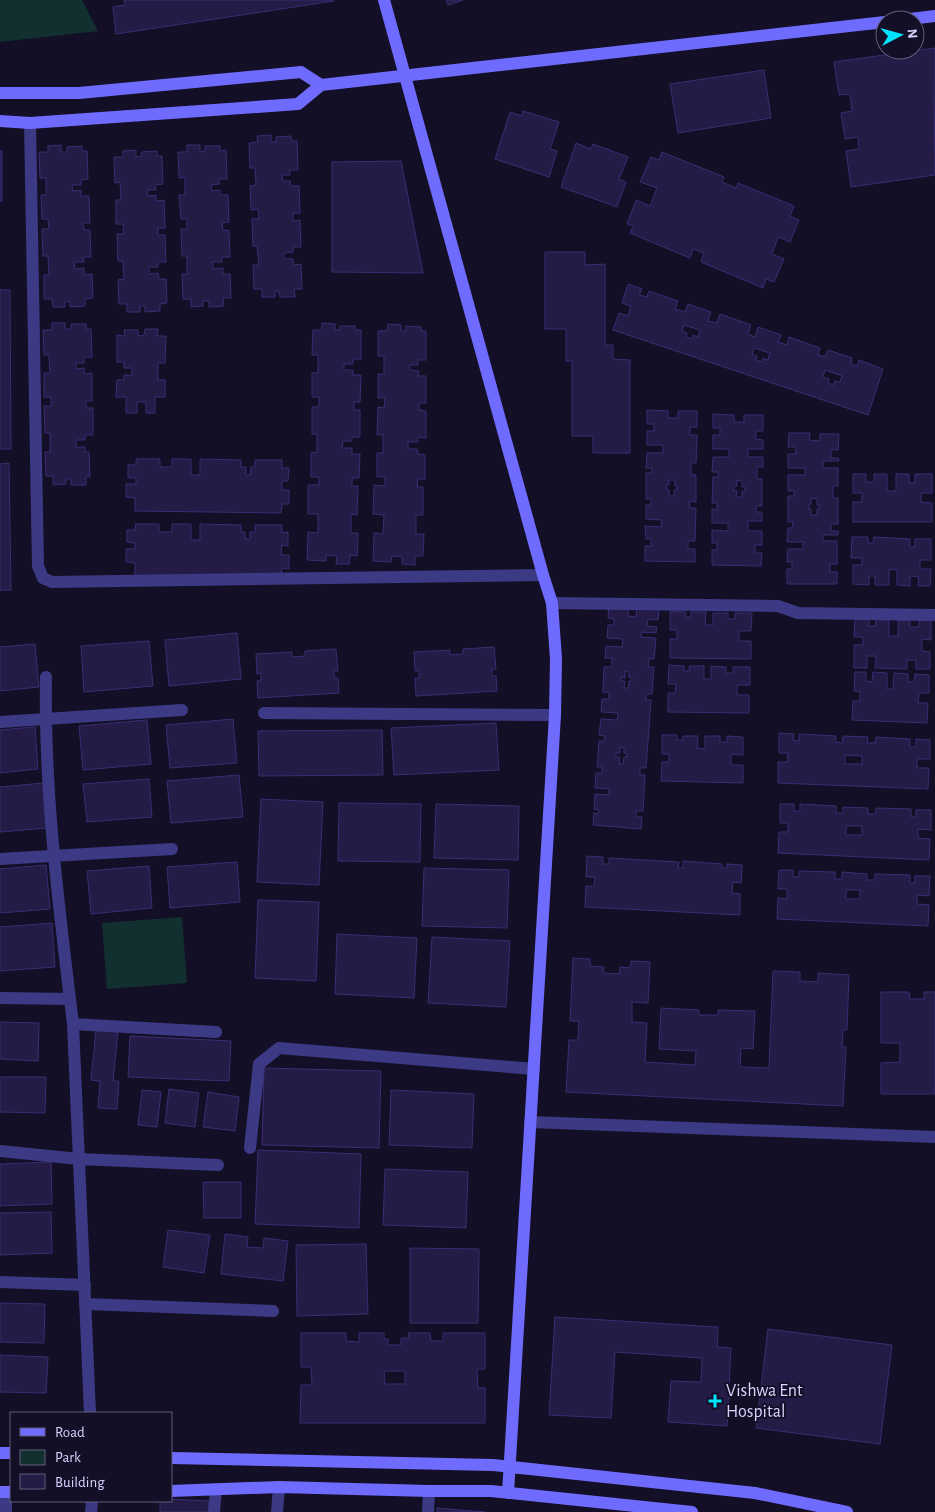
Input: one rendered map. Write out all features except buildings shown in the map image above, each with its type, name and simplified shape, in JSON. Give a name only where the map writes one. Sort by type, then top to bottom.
[{"type":"street","points":[[384,0],[552,603],[556,660],[555,714],[508,1492]]},
{"type":"street","points":[[0,121],[30,123],[298,104],[321,85],[875,23]]},
{"type":"street","points":[[0,94],[79,93],[301,72],[321,85]]},
{"type":"street","points":[[30,123],[38,566],[43,578],[52,582],[543,575]]},
{"type":"street","points":[[552,603],[778,606],[798,613],[935,615]]},
{"type":"street","points":[[46,677],[46,718],[53,856],[73,1024],[90,1412]]},
{"type":"street","points":[[0,722],[182,710]]},
{"type":"street","points":[[264,713],[555,714]]},
{"type":"street","points":[[0,859],[172,849]]},
{"type":"street","points":[[0,998],[70,999]]},
{"type":"street","points":[[73,1024],[216,1032]]},
{"type":"street","points":[[250,1148],[259,1064],[279,1048],[534,1069]]},
{"type":"street","points":[[530,1122],[935,1137]]},
{"type":"street","points":[[0,1151],[79,1159],[218,1165]]},
{"type":"street","points":[[0,1282],[85,1286]]},
{"type":"street","points":[[85,1304],[273,1311]]},
{"type":"street","points":[[172,1458],[510,1466],[755,1493],[847,1512]]},
{"type":"street","points":[[172,1491],[279,1488],[491,1491],[692,1512]]},
{"type":"street","points":[[277,1512],[279,1488]]},
{"type":"street","points":[[214,1512],[216,1489]]},
{"type":"street","points":[[428,1512],[429,1491]]},
{"type":"street","points":[[6,1492],[6,1512]]},
{"type":"green space","points":[[0,0],[82,0],[98,31],[0,42]]},
{"type":"green space","points":[[182,917],[187,983],[107,989],[102,923]]},
{"type":"place","name":"Vishwa Ent Hospital","points":[[715,1401]]}]
